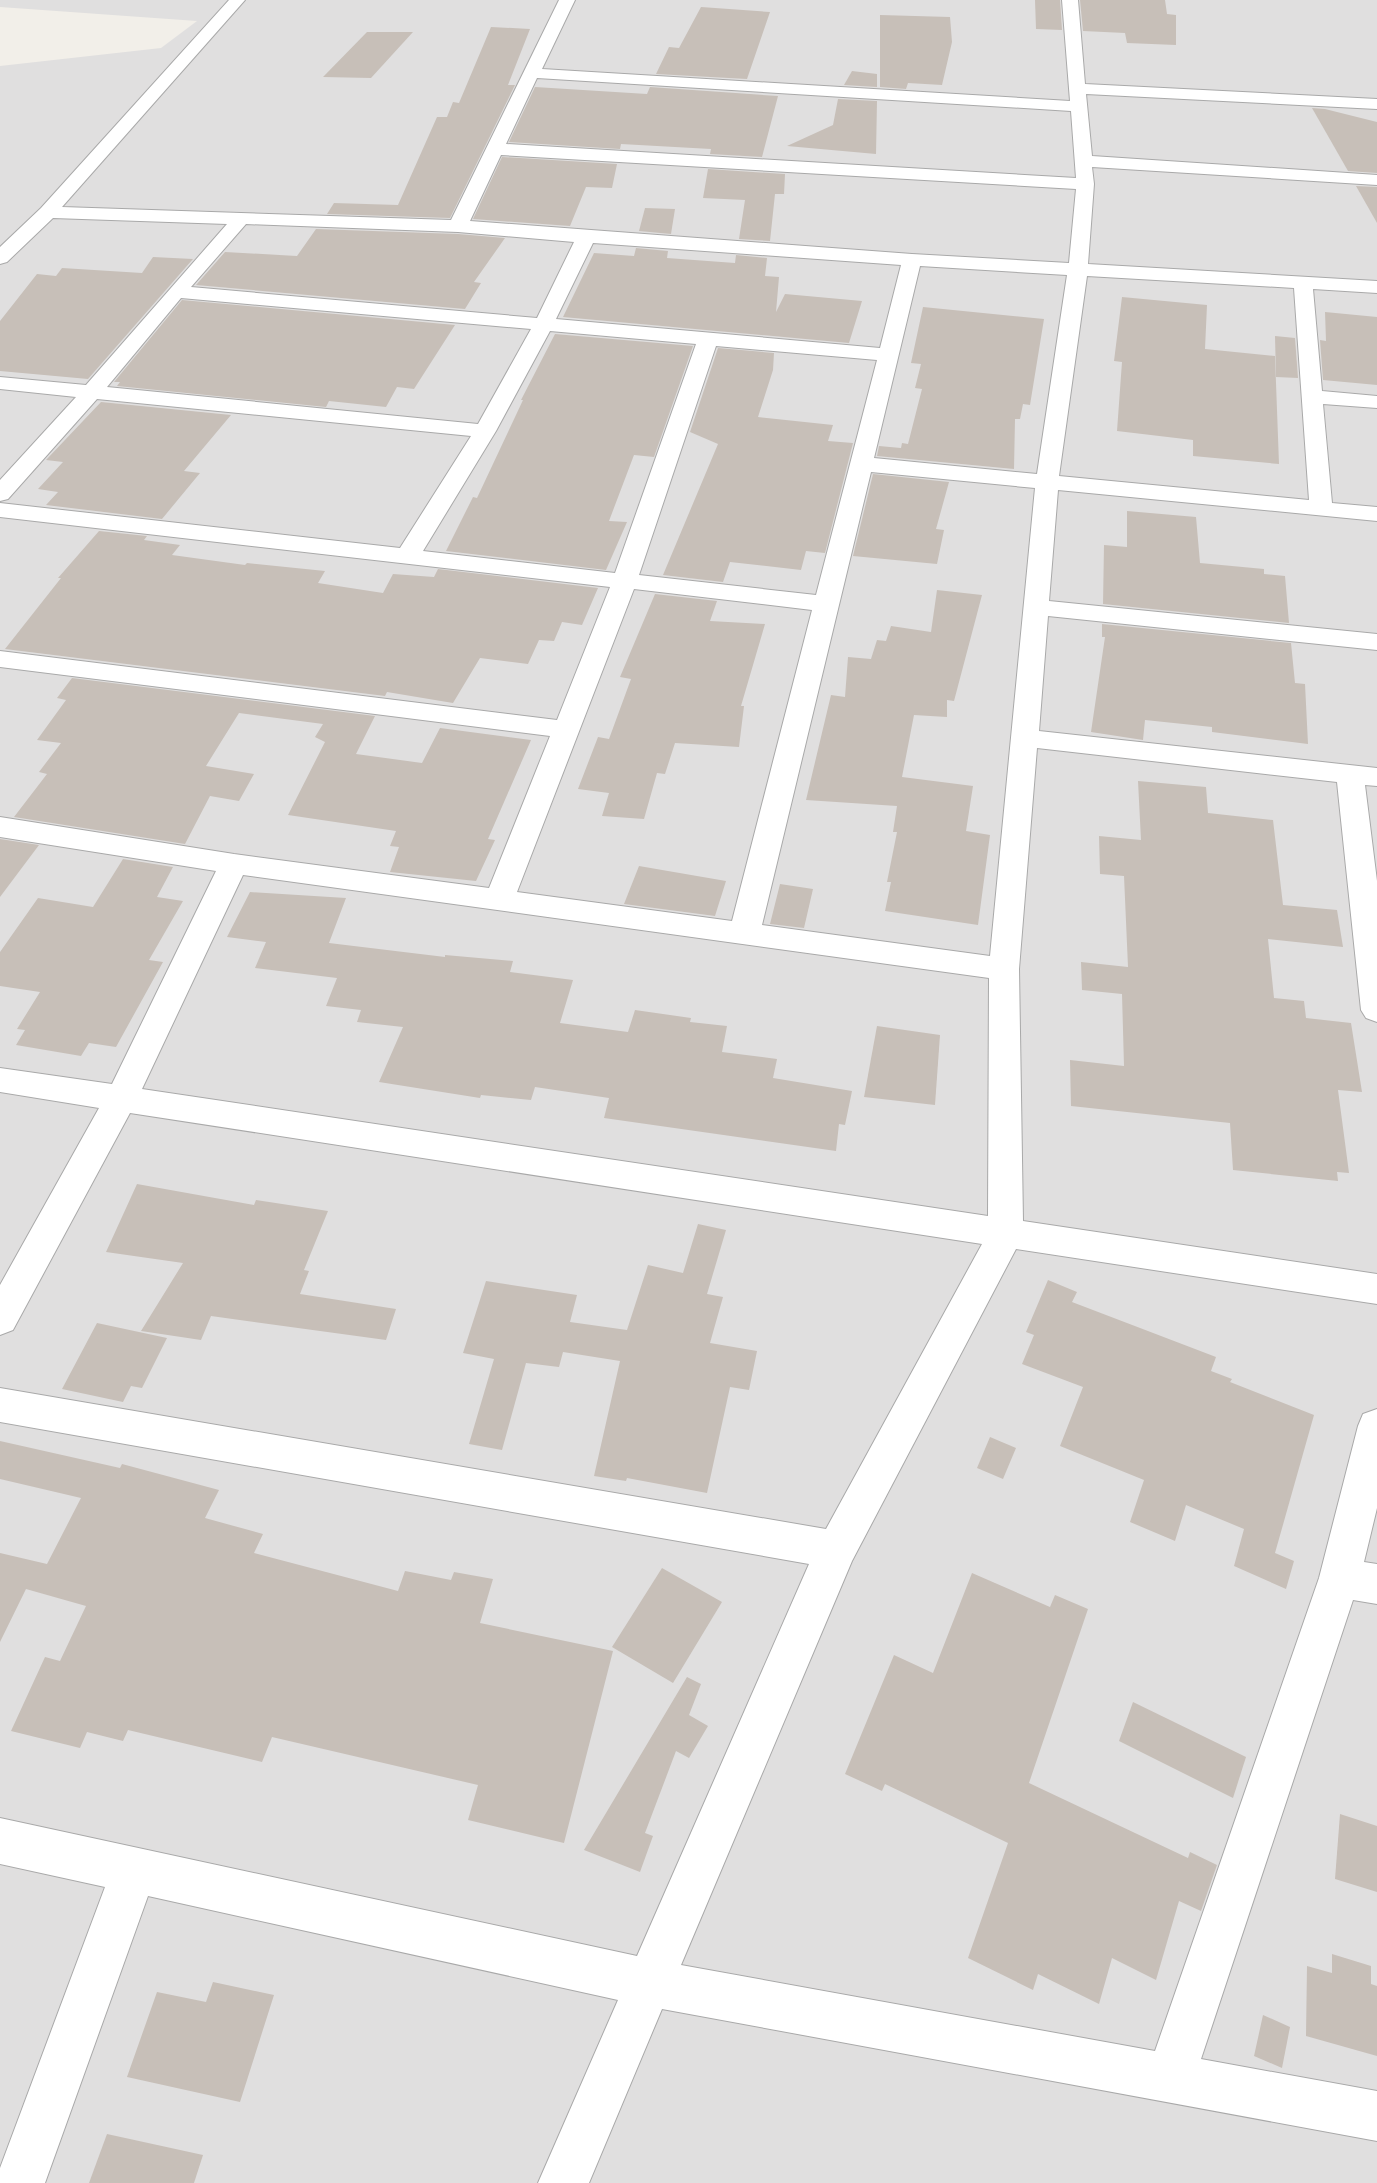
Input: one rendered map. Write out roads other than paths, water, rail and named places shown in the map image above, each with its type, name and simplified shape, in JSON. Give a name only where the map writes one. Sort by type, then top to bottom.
[{"type":"street","points":[[0,258],[48,212],[237,0]]},
{"type":"street","points":[[458,226],[567,0]]},
{"type":"street","points":[[563,2183],[836,1550],[1006,1233],[1004,969],[1047,483],[1078,269],[1084,173],[1070,0]]},
{"type":"street","points":[[531,73],[1078,98],[1377,104]]},
{"type":"street","points":[[495,149],[1084,173],[1377,180]]},
{"type":"street","points":[[48,212],[458,226],[912,260],[1377,286]]},
{"type":"street","points":[[0,494],[242,219]]},
{"type":"street","points":[[408,555],[485,430],[544,324],[586,237]]},
{"type":"street","points":[[744,935],[912,260]]},
{"type":"street","points":[[1303,282],[1321,509]]},
{"type":"street","points":[[176,292],[889,355]]},
{"type":"street","points":[[499,900],[564,729],[625,580],[708,339]]},
{"type":"street","points":[[0,383],[485,430]]},
{"type":"street","points":[[1311,396],[1377,402]]},
{"type":"street","points":[[861,464],[1377,514]]},
{"type":"street","points":[[0,510],[827,604]]},
{"type":"street","points":[[1036,607],[1377,642]]},
{"type":"street","points":[[0,659],[564,729]]},
{"type":"street","points":[[1024,738],[1364,775],[1377,1010]]},
{"type":"street","points":[[0,827],[234,864],[1004,969]]},
{"type":"street","points":[[0,1319],[121,1099],[234,864]]},
{"type":"street","points":[[0,1080],[1377,1289]]},
{"type":"street","points":[[0,1405],[836,1550]]},
{"type":"street","points":[[1170,2078],[1358,1581],[1377,1426]]},
{"type":"street","points":[[0,1841],[649,1983],[1377,2116]]},
{"type":"street","points":[[20,2183],[134,1870]]}]
